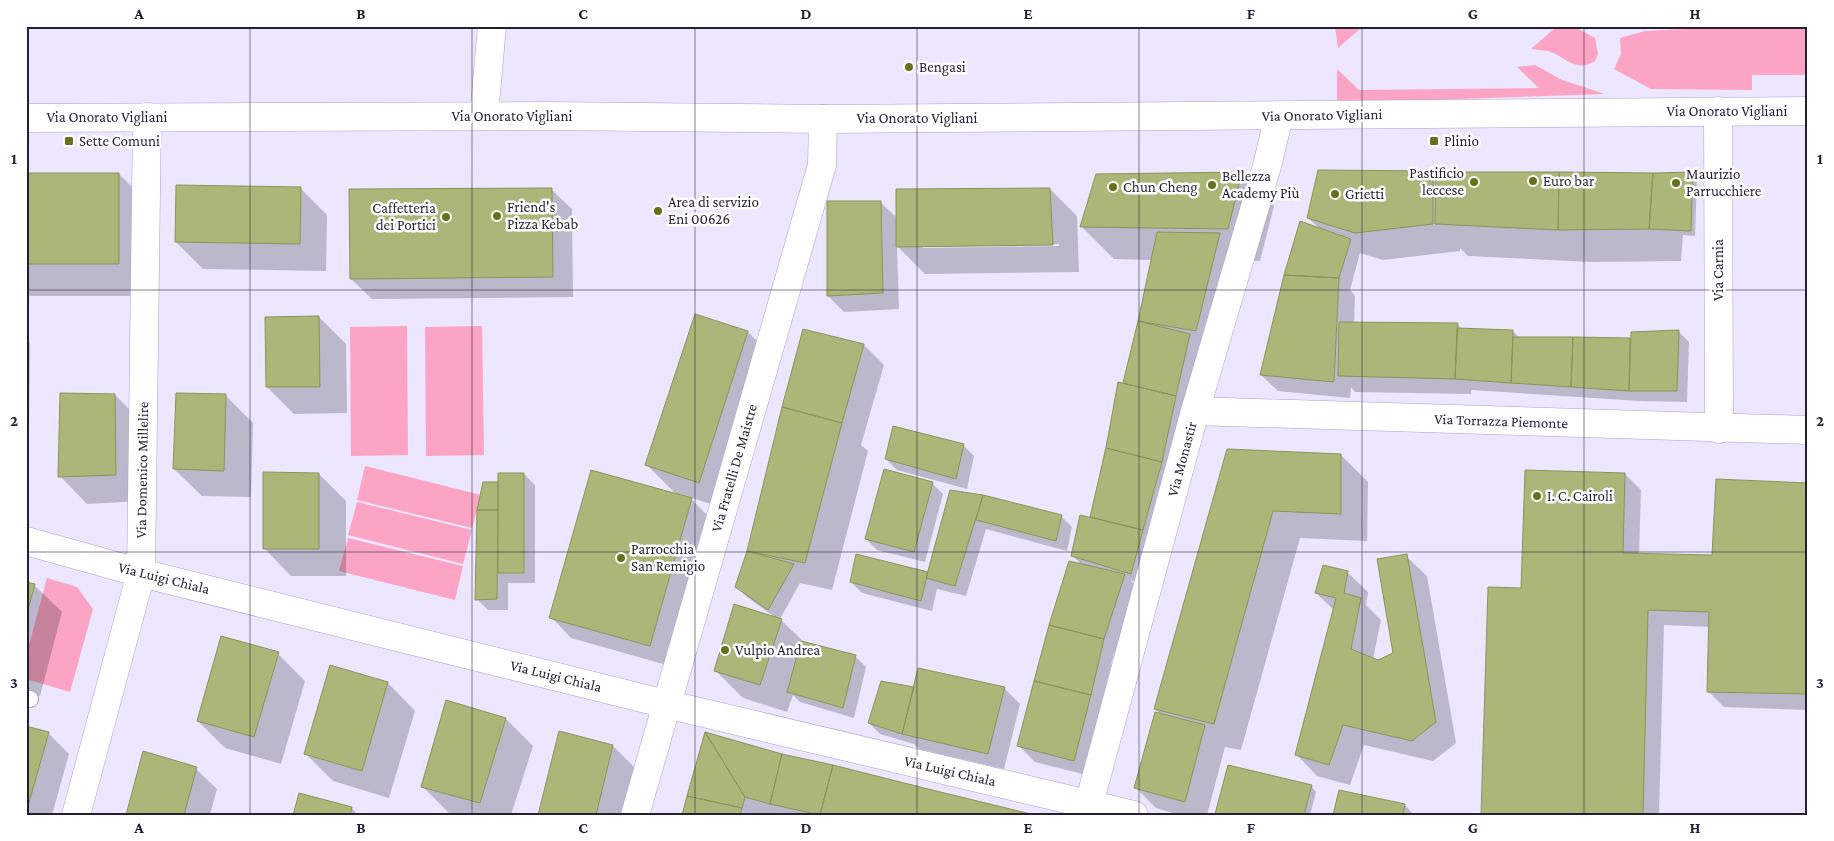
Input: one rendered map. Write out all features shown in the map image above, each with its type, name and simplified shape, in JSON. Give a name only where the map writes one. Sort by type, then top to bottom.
[{"type":"street","points":[[484,116],[492,26]]},
{"type":"street","name":"Via Onorato Vigliani","points":[[26,118],[484,116],[823,119],[1808,110]]},
{"type":"street","name":"Via Carnia","points":[[1718,111],[1719,429]]},
{"type":"street","name":"Via Monastir","points":[[1087,809],[1195,411],[1267,166],[1278,116]]},
{"type":"street","name":"Via Domenico Millelire","points":[[76,815],[141,573],[147,117]]},
{"type":"street","name":"Via Fratelli De Maistre","points":[[635,815],[822,165],[823,119]]},
{"type":"street","name":"Via Torrazza Piemonte","points":[[1195,411],[1719,429],[1808,430]]},
{"type":"street","name":"Via Luigi Chiala","points":[[26,541],[141,573],[1087,809]]},
{"type":"street","points":[[1087,809],[1134,815]]},
{"type":"shaded area","points":[[1335,26],[1573,26],[1595,38],[1598,54],[1595,61],[1589,64],[1577,65],[1551,52],[1531,49],[1555,28],[1361,28],[1338,48]]},
{"type":"shaded area","points":[[1745,26],[1808,26],[1808,75],[1752,75],[1752,90],[1651,89],[1614,69],[1621,54],[1620,38],[1645,31]]},
{"type":"shaded area","points":[[1535,65],[1562,80],[1605,94],[1337,103],[1337,69],[1359,90],[1539,88],[1517,67]]},
{"type":"shaded area","points":[[407,326],[408,455],[351,456],[350,327]]},
{"type":"shaded area","points":[[482,326],[484,455],[426,456],[425,327]]},
{"type":"shaded area","points":[[365,466],[481,495],[472,528],[357,500]]},
{"type":"shaded area","points":[[357,502],[472,530],[463,564],[348,535]]},
{"type":"shaded area","points":[[348,538],[463,566],[455,600],[339,571]]},
{"type":"shaded area","points":[[47,578],[77,587],[93,609],[70,692],[26,679],[26,656]]},
{"type":"building","points":[[1318,170],[1433,171],[1433,224],[1355,233],[1307,218]]},
{"type":"building","points":[[1242,172],[1228,229],[1080,227],[1096,174]]},
{"type":"building","points":[[1436,172],[1559,172],[1558,230],[1435,224]]},
{"type":"building","points":[[1559,172],[1653,173],[1649,229],[1558,230]]},
{"type":"building","points":[[1693,172],[1691,231],[1649,229],[1653,173]]},
{"type":"building","points":[[26,173],[119,173],[119,264],[26,264]]},
{"type":"building","points":[[176,185],[301,187],[300,244],[175,242]]},
{"type":"building","points":[[552,188],[553,277],[350,279],[349,189]]},
{"type":"building","points":[[1050,188],[1053,245],[896,247],[896,189]]},
{"type":"building","points":[[827,201],[881,201],[883,293],[827,296]]},
{"type":"building","points":[[1300,221],[1351,239],[1339,278],[1284,275]]},
{"type":"building","points":[[1157,232],[1220,233],[1196,331],[1138,321]]},
{"type":"building","points":[[1284,275],[1339,278],[1334,382],[1260,375]]},
{"type":"building","points":[[695,314],[748,331],[699,483],[645,465]]},
{"type":"building","points":[[319,316],[320,387],[266,387],[265,317]]},
{"type":"building","points":[[1138,321],[1190,334],[1176,396],[1123,383]]},
{"type":"building","points":[[1339,322],[1458,323],[1455,379],[1338,376]]},
{"type":"building","points":[[1457,328],[1513,330],[1511,383],[1455,379]]},
{"type":"building","points":[[803,329],[864,344],[842,423],[782,407]]},
{"type":"building","points":[[1679,330],[1677,391],[1629,391],[1631,332]]},
{"type":"building","points":[[1513,337],[1573,337],[1571,387],[1511,383]]},
{"type":"building","points":[[1573,337],[1630,338],[1629,391],[1571,387]]},
{"type":"building","points":[[1118,382],[1176,396],[1162,462],[1106,448]]},
{"type":"building","points":[[60,393],[115,394],[116,475],[58,477]]},
{"type":"building","points":[[176,393],[226,394],[224,471],[173,469]]},
{"type":"building","points":[[782,407],[842,423],[805,563],[747,551]]},
{"type":"building","points":[[893,426],[964,444],[956,479],[885,459]]},
{"type":"building","points":[[1106,448],[1162,462],[1143,530],[1090,517]]},
{"type":"building","points":[[1227,449],[1341,454],[1341,514],[1273,511],[1214,724],[1154,709]]},
{"type":"building","points":[[884,469],[933,482],[914,552],[865,539]]},
{"type":"building","name":"Parrocchia San Remigio","points":[[591,470],[692,498],[650,646],[549,618]]},
{"type":"building","points":[[1525,470],[1625,473],[1623,553],[1712,555],[1716,479],[1808,483],[1808,694],[1707,692],[1709,612],[1648,610],[1643,815],[1481,815],[1488,587],[1521,588]]},
{"type":"building","points":[[263,472],[319,473],[319,549],[263,549]]},
{"type":"building","points":[[498,473],[524,473],[524,573],[498,573]]},
{"type":"building","points":[[483,482],[498,482],[498,510],[477,510]]},
{"type":"building","points":[[950,490],[983,495],[955,586],[926,578]]},
{"type":"building","points":[[983,495],[1062,515],[1056,541],[976,520]]},
{"type":"building","points":[[477,510],[498,510],[497,599],[475,600]]},
{"type":"building","points":[[1080,515],[1143,530],[1131,574],[1071,556]]},
{"type":"building","points":[[747,551],[794,564],[768,610],[735,587]]},
{"type":"building","points":[[856,554],[928,572],[921,601],[850,582]]},
{"type":"building","points":[[1407,554],[1436,722],[1412,741],[1343,725],[1329,765],[1295,755],[1336,598],[1315,593],[1323,565],[1348,571],[1344,593],[1361,598],[1351,649],[1378,660],[1393,653],[1377,559]]},
{"type":"building","points":[[1069,561],[1125,574],[1104,639],[1049,625]]},
{"type":"building","points":[[26,582],[35,584],[26,617]]},
{"type":"building","points":[[734,604],[782,619],[760,685],[714,671]]},
{"type":"building","points":[[1049,625],[1104,639],[1091,695],[1034,681]]},
{"type":"building","points":[[221,636],[279,652],[254,737],[197,721]]},
{"type":"building","points":[[801,641],[856,655],[843,708],[787,692]]},
{"type":"building","points":[[330,665],[388,682],[362,771],[304,754]]},
{"type":"building","points":[[918,668],[1005,687],[988,754],[902,734]]},
{"type":"building","points":[[881,681],[914,687],[902,734],[868,723]]},
{"type":"building","points":[[1034,681],[1091,695],[1074,761],[1017,746]]},
{"type":"building","points":[[446,700],[506,718],[480,803],[421,787]]},
{"type":"building","points":[[1155,712],[1205,725],[1185,802],[1134,788]]},
{"type":"building","points":[[26,726],[49,732],[26,813]]},
{"type":"building","points":[[559,731],[613,745],[596,815],[538,815]]},
{"type":"building","points":[[705,732],[745,797],[742,808],[687,796]]},
{"type":"building","points":[[705,732],[782,754],[770,804],[745,797]]},
{"type":"building","points":[[143,751],[197,767],[184,815],[126,815]]},
{"type":"building","points":[[782,754],[833,765],[820,815],[770,804]]},
{"type":"building","points":[[833,765],[928,789],[1035,815],[820,815]]},
{"type":"building","points":[[1228,765],[1312,785],[1304,815],[1215,814]]},
{"type":"building","points":[[1339,790],[1405,804],[1403,815],[1333,815]]},
{"type":"building","points":[[299,793],[352,807],[350,815],[293,815]]},
{"type":"building","points":[[687,796],[742,808],[740,815],[682,815]]},
{"type":"place","name":"Bengasi","points":[[909,67]]},
{"type":"place","name":"Sette Comuni","points":[[69,141]]},
{"type":"place","name":"Plinio","points":[[1434,141]]},
{"type":"place","name":"Euro bar","points":[[1533,181]]},
{"type":"place","name":"Pastificio leccese","points":[[1474,182]]},
{"type":"place","name":"Maurizio Parrucchiere","points":[[1676,183]]},
{"type":"place","name":"Bellezza Academy Più","points":[[1212,185]]},
{"type":"place","name":"Chun Cheng","points":[[1113,187]]},
{"type":"place","name":"Grietti","points":[[1335,194]]},
{"type":"place","name":"Area di servizio Eni 00626","points":[[658,211]]},
{"type":"place","name":"Friend's Pizza Kebab","points":[[497,216]]},
{"type":"place","name":"Caffetteria dei Portici","points":[[446,217]]},
{"type":"place","name":"I. C. Cairoli","points":[[1537,496]]},
{"type":"place","name":"Parrocchia San Remigio","points":[[621,558]]},
{"type":"place","name":"Vulpio Andrea","points":[[725,650]]}]
